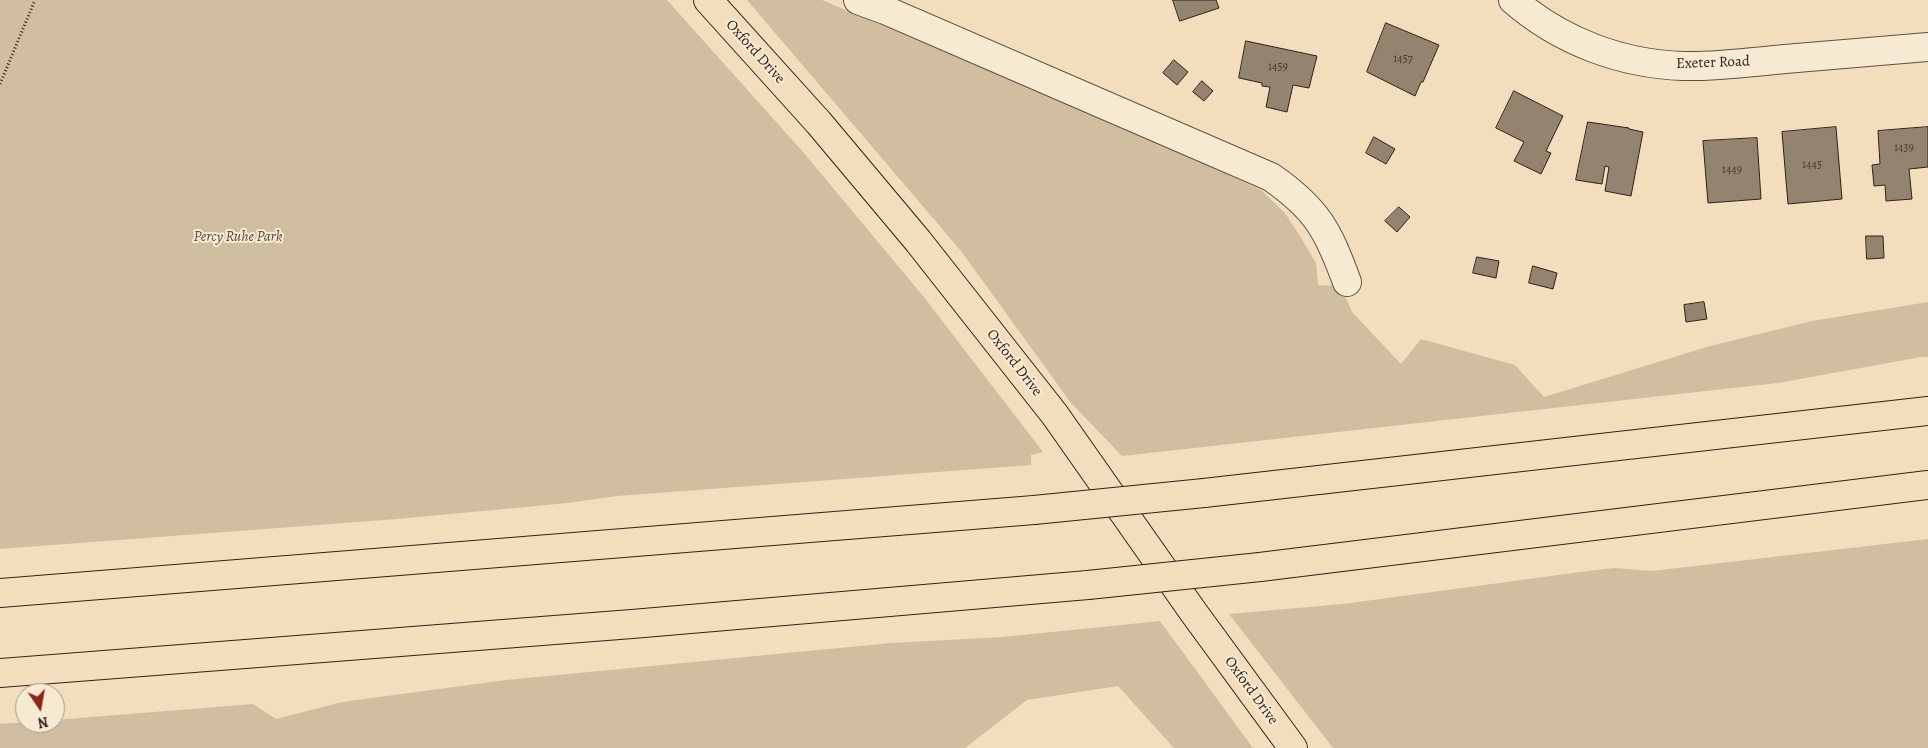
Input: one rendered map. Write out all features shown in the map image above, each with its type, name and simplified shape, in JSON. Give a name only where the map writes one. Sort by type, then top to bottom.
[{"type":"main road","name":"Oxford Drive","points":[[708,0],[819,123],[918,241],[1049,407],[1194,613],[1293,748]]},
{"type":"main road","points":[[0,593],[1034,510],[1204,493],[1928,411]]},
{"type":"main road","points":[[0,673],[622,625],[1088,585],[1260,567],[1928,485]]},
{"type":"street","points":[[858,0],[1270,177],[1295,194],[1319,220],[1334,246],[1347,282]]},
{"type":"street","name":"Exeter Road","points":[[1513,0],[1524,10],[1556,31],[1590,47],[1636,61],[1691,66],[1928,47]]},
{"type":"path","points":[[0,84],[35,0]]},
{"type":"green space","name":"Percy Ruhe Park","points":[[0,0],[667,0],[803,152],[923,296],[1043,452],[1031,455],[1031,465],[617,496],[568,503],[397,519],[0,549]]},
{"type":"green space","points":[[747,0],[822,0],[1162,144],[1261,190],[1285,213],[1303,241],[1316,263],[1318,285],[1341,286],[1352,312],[1401,364],[1421,339],[1515,365],[1544,397],[1710,346],[1812,321],[1928,302],[1928,357],[1778,383],[1122,456],[1071,403],[961,251]]},
{"type":"green space","points":[[1928,539],[1928,748],[1333,748],[1229,614],[1343,604],[1614,568],[1652,571]]},
{"type":"green space","points":[[1160,621],[1253,748],[1174,748],[1118,686],[1027,700],[965,748],[0,748],[0,724],[15,723],[15,733],[65,733],[65,719],[253,704],[276,719],[342,702],[506,680],[891,643],[1003,637]]},
{"type":"building","points":[[1173,0],[1216,0],[1219,8],[1180,21]]},
{"type":"building","points":[[1386,23],[1439,45],[1415,96],[1367,72]]},
{"type":"building","points":[[1246,41],[1317,56],[1309,88],[1293,85],[1287,112],[1266,107],[1270,87],[1262,86],[1262,83],[1239,78]]},
{"type":"building","points":[[1174,60],[1188,72],[1177,85],[1163,73]]},
{"type":"building","points":[[1202,81],[1213,91],[1204,101],[1193,92]]},
{"type":"building","points":[[1514,91],[1563,116],[1546,151],[1551,153],[1541,174],[1514,161],[1524,142],[1496,128]]},
{"type":"building","points":[[1588,122],[1643,132],[1631,196],[1605,191],[1609,167],[1605,166],[1602,184],[1576,180]]},
{"type":"building","points":[[1836,127],[1842,199],[1788,204],[1782,132]]},
{"type":"building","points":[[1928,127],[1928,167],[1909,169],[1912,199],[1886,201],[1885,185],[1874,186],[1872,165],[1880,164],[1878,131]]},
{"type":"building","points":[[1374,137],[1395,149],[1386,164],[1366,153]]},
{"type":"building","points":[[1757,138],[1761,199],[1708,203],[1703,141]]},
{"type":"building","points":[[1399,207],[1410,217],[1397,232],[1385,221]]},
{"type":"building","points":[[1866,236],[1883,236],[1884,258],[1867,259]]},
{"type":"building","points":[[1477,257],[1499,261],[1496,278],[1473,273]]},
{"type":"building","points":[[1533,266],[1557,273],[1553,289],[1529,283]]},
{"type":"building","points":[[1704,302],[1707,319],[1686,322],[1684,305]]}]
